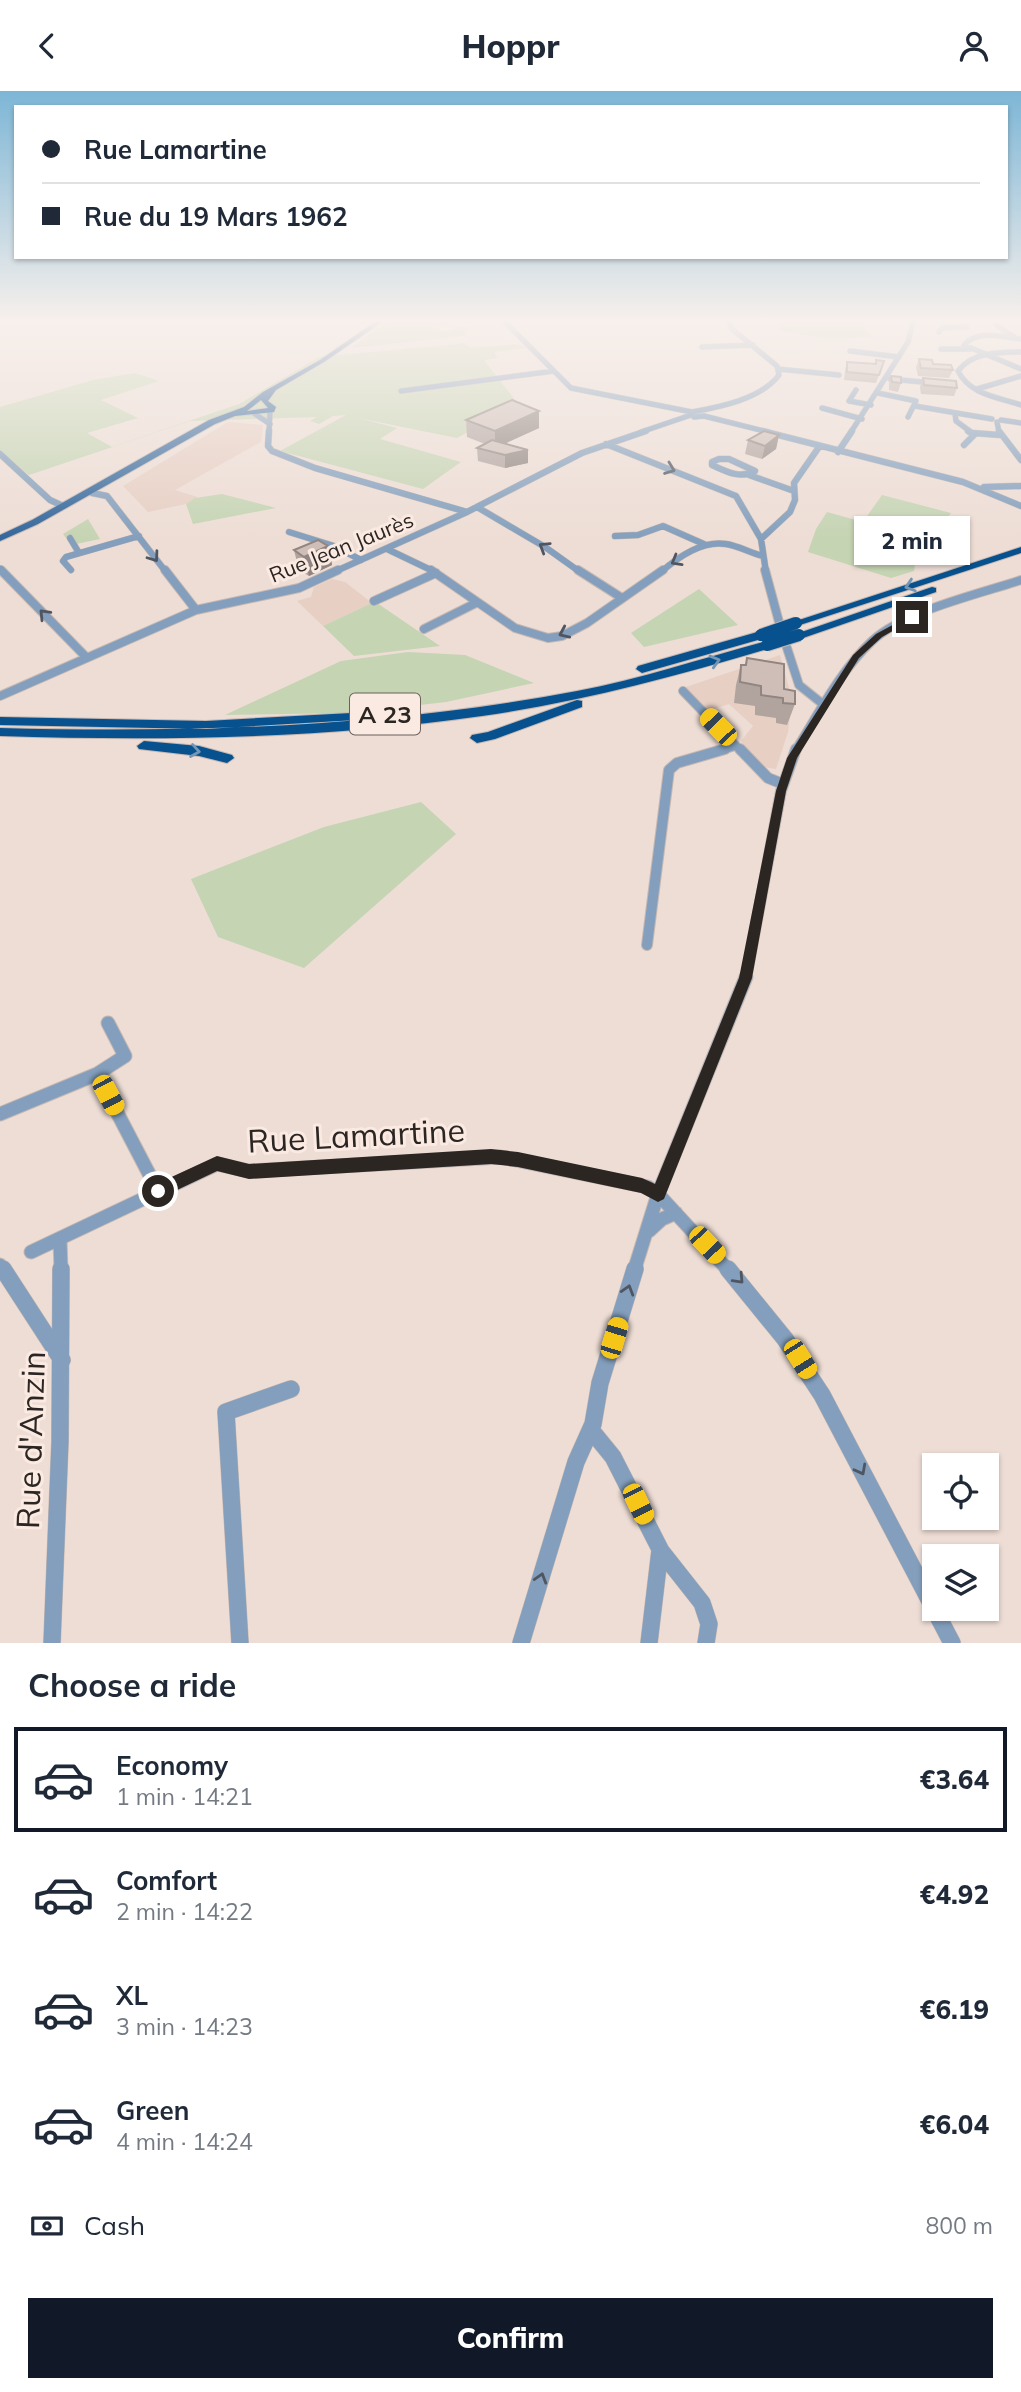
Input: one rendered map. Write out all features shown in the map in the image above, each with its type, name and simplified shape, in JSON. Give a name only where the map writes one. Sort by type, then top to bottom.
[{"type":"highway","name":"A 23","points":[[0,733],[187,736],[332,730],[497,710],[662,675],[1021,550]]},
{"type":"highway","name":"A 23","points":[[797,629],[1021,561]]},
{"type":"highway","name":"A 23","points":[[0,721],[225,725],[401,712],[522,695],[764,640]]},
{"type":"highway","points":[[477,738],[662,675]]},
{"type":"highway","points":[[0,733],[52,740],[184,749],[228,758]]},
{"type":"main road","points":[[0,540],[92,493],[219,422],[251,411],[264,394]]},
{"type":"main road","points":[[0,540],[212,422],[268,408],[264,398],[268,394]]},
{"type":"street","points":[[600,394],[702,414],[981,488],[1021,506]]},
{"type":"street","points":[[702,414],[752,394]]},
{"type":"street","points":[[853,394],[849,401],[871,405]]},
{"type":"street","points":[[838,452],[877,394]]},
{"type":"street","points":[[885,394],[917,402],[908,417]]},
{"type":"street","points":[[985,394],[995,401],[1021,404]]},
{"type":"street","points":[[915,406],[1021,423]]},
{"type":"street","points":[[268,408],[268,446],[274,452],[319,469],[467,512]]},
{"type":"street","points":[[822,408],[862,419]]},
{"type":"street","points":[[251,411],[270,424]]},
{"type":"street","name":"Rue Jean Jaurès","points":[[0,697],[196,610],[290,591],[478,507],[582,453],[691,414]]},
{"type":"street","points":[[834,420],[841,414]]},
{"type":"street","points":[[955,414],[956,421],[973,433],[1000,435]]},
{"type":"street","points":[[997,421],[1000,435],[1021,460]]},
{"type":"street","points":[[964,445],[973,437],[973,433]]},
{"type":"street","points":[[606,444],[735,495],[761,539],[779,622]]},
{"type":"street","points":[[761,539],[789,512],[795,500],[794,483],[819,447]]},
{"type":"street","points":[[0,454],[50,500],[63,506]]},
{"type":"street","points":[[749,475],[755,471],[754,468],[729,459],[719,459],[712,463],[741,476],[749,475],[794,491]]},
{"type":"street","points":[[981,488],[1021,486]]},
{"type":"street","points":[[92,493],[107,496],[196,610]]},
{"type":"street","points":[[478,507],[622,598]]},
{"type":"street","points":[[615,536],[638,535],[663,526],[706,545]]},
{"type":"street","points":[[289,532],[331,545],[361,560]]},
{"type":"street","points":[[71,570],[63,559],[77,550],[139,536]]},
{"type":"street","points":[[71,538],[77,550]]},
{"type":"street","points":[[387,548],[436,573],[476,603],[529,635],[547,639],[567,633],[668,565],[706,545],[726,544],[763,556]]},
{"type":"street","points":[[0,569],[88,658]]},
{"type":"street","points":[[374,601],[436,573]]},
{"type":"street","points":[[521,1643],[576,1462],[591,1430],[600,1383],[658,1194],[746,978],[783,784],[795,751],[852,661],[885,632],[926,612],[1021,580]]},
{"type":"street","points":[[424,628],[476,603]]},
{"type":"street","points":[[787,648],[799,685],[824,705]]},
{"type":"street","points":[[683,691],[768,778],[783,784]]},
{"type":"street","points":[[647,945],[669,770],[677,763],[735,746]]},
{"type":"street","points":[[0,1114],[97,1074],[125,1056],[108,1023]]},
{"type":"street","points":[[97,1074],[158,1191]]},
{"type":"street","name":"Rue Lamartine","points":[[31,1252],[217,1164],[249,1171],[491,1157],[518,1159],[630,1183],[658,1194]]},
{"type":"street","points":[[658,1194],[755,1298],[800,1359],[822,1395],[952,1643]]},
{"type":"street","points":[[644,1239],[657,1222],[676,1213]]},
{"type":"street","name":"Rue d'Anzin","points":[[52,1643],[63,1361],[60,1240]]},
{"type":"street","points":[[0,1265],[63,1361]]},
{"type":"street","points":[[240,1643],[226,1412],[291,1389]]},
{"type":"street","points":[[591,1430],[615,1458],[660,1550],[691,1586],[706,1612],[709,1633],[706,1643]]},
{"type":"street","points":[[649,1643],[660,1550]]},
{"type":"shaded area","points":[[228,422],[263,425],[261,442],[175,490],[198,497],[186,504],[148,512],[123,486]]},
{"type":"shaded area","points":[[332,579],[345,582],[372,603],[323,626],[297,601],[311,597],[314,587]]},
{"type":"shaded area","points":[[780,655],[792,699],[788,732],[776,769],[758,766],[741,741],[753,726],[729,704],[704,712],[686,687]]},
{"type":"green space","points":[[43,394],[118,394],[101,400],[138,418],[87,433],[112,447],[239,404],[255,394],[511,394],[519,405],[457,438],[358,418],[397,428],[380,439],[461,462],[423,489],[280,451],[346,415],[333,416],[319,424],[310,421],[317,417],[190,421],[29,475],[4,458],[0,459],[0,407]]},
{"type":"green space","points":[[222,494],[276,508],[193,524],[186,504],[195,498]]},
{"type":"green space","points":[[882,495],[951,513],[916,559],[914,571],[891,578],[808,552],[816,529],[827,512],[863,522]]},
{"type":"green space","points":[[88,519],[100,539],[76,544],[72,537],[66,538],[63,534]]},
{"type":"green space","points":[[699,589],[738,625],[644,647],[631,633]]},
{"type":"green space","points":[[377,603],[440,646],[354,656],[323,626]]},
{"type":"green space","points":[[408,652],[465,655],[534,683],[446,702],[350,713],[225,715],[341,661]]},
{"type":"green space","points":[[421,802],[456,834],[304,968],[218,937],[191,879],[324,827]]},
{"type":"building","points":[[512,400],[539,411],[495,431],[466,420]]},
{"type":"building","points":[[764,431],[779,435],[765,446],[748,440]]},
{"type":"building","points":[[492,440],[528,450],[505,455],[477,448]]},
{"type":"building","points":[[318,540],[328,546],[304,557],[294,550]]},
{"type":"building","points":[[747,658],[784,664],[784,689],[795,691],[795,704],[783,703],[783,698],[761,695],[761,686],[740,682],[741,665],[746,665]]},
{"type":"route","points":[[158,1191],[217,1164],[249,1171],[501,1157],[642,1186],[658,1194],[746,978],[781,791],[792,758],[856,657],[869,643],[912,617]]}]
